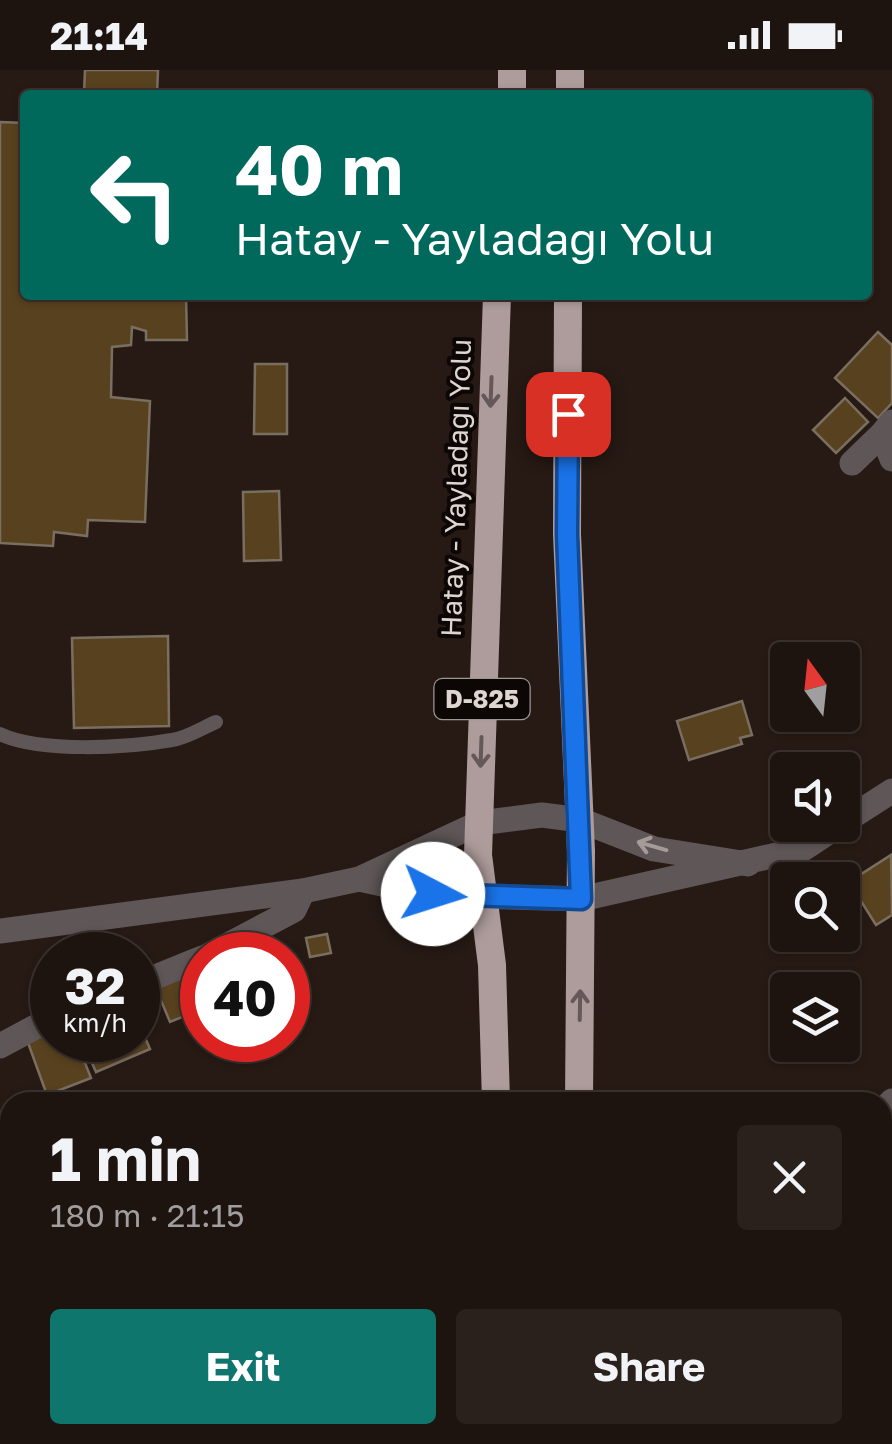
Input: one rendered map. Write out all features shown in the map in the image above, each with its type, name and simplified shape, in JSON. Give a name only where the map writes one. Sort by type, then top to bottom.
[{"type":"highway","name":"Hatay - Yayladağı Yolu","points":[[496,1092],[492,965],[478,823],[497,300]]},
{"type":"highway","points":[[568,300],[567,534],[580,820],[579,1092]]},
{"type":"street","points":[[887,428],[892,459]]},
{"type":"street","points":[[852,463],[887,428]]},
{"type":"street","points":[[860,812],[892,791]]},
{"type":"street","points":[[0,931],[303,892],[359,879],[478,823],[542,815],[580,820],[654,848],[748,864]]},
{"type":"street","points":[[359,879],[433,894],[483,899],[581,899],[748,864],[812,842]]},
{"type":"street","points":[[252,932],[294,910],[303,892]]},
{"type":"street","points":[[0,1046],[30,1030]]},
{"type":"lane","points":[[0,734],[17,742],[113,746],[177,740],[216,722]]},
{"type":"building","points":[[85,70],[158,70],[157,90],[84,90]]},
{"type":"building","points":[[0,122],[20,123],[20,300],[186,300],[187,340],[146,340],[146,331],[132,327],[131,345],[112,347],[111,397],[150,401],[145,522],[88,520],[87,536],[54,532],[53,546],[0,543]]},
{"type":"building","points":[[878,332],[892,345],[892,403],[878,418],[835,378]]},
{"type":"building","points":[[255,364],[287,364],[287,434],[254,434]]},
{"type":"building","points":[[845,398],[868,422],[836,453],[813,430]]},
{"type":"building","points":[[279,491],[281,560],[244,561],[243,492]]},
{"type":"building","points":[[168,636],[169,726],[74,728],[72,638]]},
{"type":"building","points":[[742,701],[752,735],[740,738],[742,744],[689,760],[677,721]]},
{"type":"building","points":[[891,855],[892,915],[876,925],[860,900],[860,875]]},
{"type":"building","points":[[327,934],[331,953],[310,957],[310,937]]},
{"type":"building","points":[[180,977],[180,1018],[170,1022],[160,998],[160,984]]},
{"type":"building","points":[[35,1062],[85,1062],[91,1078],[46,1092]]},
{"type":"building","points":[[92,1062],[119,1062],[96,1072]]},
{"type":"route","points":[[433,894],[483,899],[581,899],[567,534],[568,414]]}]
